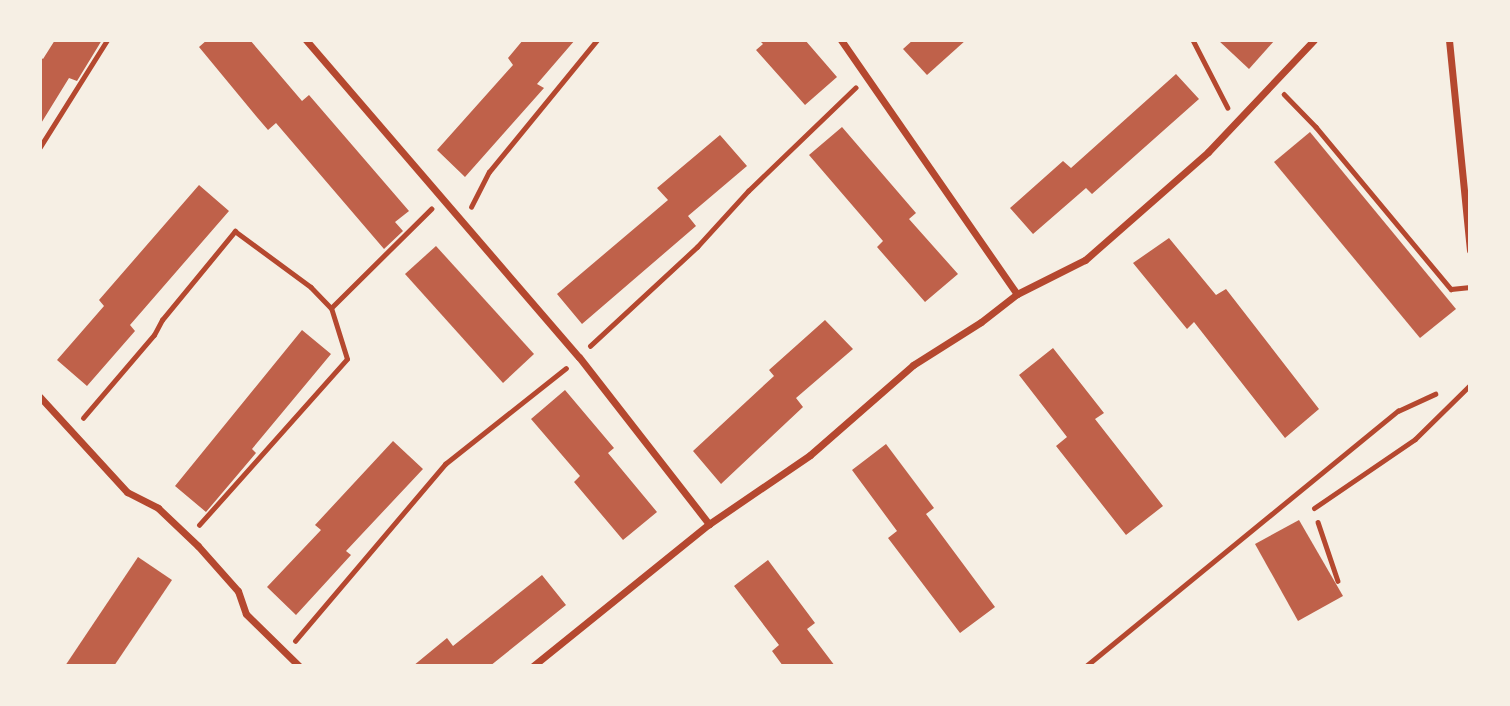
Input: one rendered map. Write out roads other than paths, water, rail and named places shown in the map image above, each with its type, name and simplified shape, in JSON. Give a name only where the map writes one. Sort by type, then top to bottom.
[{"type":"street","points":[[306,40],[579,357],[709,524]]},
{"type":"street","points":[[841,40],[1017,295]]},
{"type":"street","points":[[533,666],[709,524],[810,455],[913,365],[981,322],[1017,295],[1085,260],[1208,152],[1314,40]]},
{"type":"street","points":[[1449,40],[1470,250]]},
{"type":"street","points":[[40,397],[127,492],[158,508],[188,538],[238,591],[246,614],[299,666]]},
{"type":"lane","points":[[1314,508],[1415,439],[1470,385]]}]
